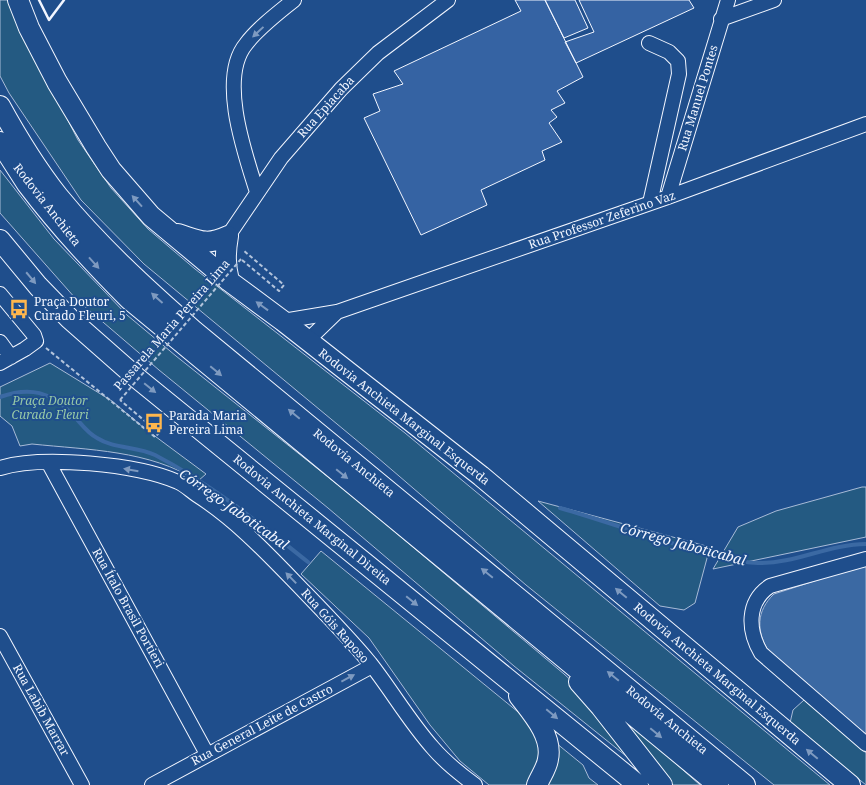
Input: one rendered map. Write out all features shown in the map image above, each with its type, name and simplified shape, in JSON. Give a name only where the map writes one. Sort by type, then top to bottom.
[{"type":"highway","name":"Rodovia Anchieta Marginal Esquerda","points":[[18,0],[29,28],[57,82],[111,170],[151,216],[229,281],[481,476],[850,785]]},
{"type":"highway","name":"Rodovia Anchieta","points":[[0,106],[17,137],[57,195],[130,274],[194,331],[745,785]]},
{"type":"highway","name":"Rodovia Anchieta","points":[[0,142],[27,183],[50,212],[97,267],[130,298],[297,439],[718,785]]},
{"type":"highway","points":[[172,233],[208,242],[215,242],[228,236]]},
{"type":"highway","points":[[228,236],[225,264],[229,281]]},
{"type":"highway","name":"Rodovia Anchieta Marginal Direita","points":[[0,240],[38,286],[70,319],[137,378],[503,676],[534,698],[638,785]]},
{"type":"highway","points":[[530,629],[601,707],[662,785]]},
{"type":"highway","points":[[503,676],[545,733],[549,748],[549,759],[535,784]]},
{"type":"street","points":[[257,192],[236,112],[233,85],[236,63],[245,44],[294,0]]},
{"type":"street","name":"Rua Epiacaba","points":[[228,236],[281,158],[363,66],[448,0]]},
{"type":"street","name":"Rua Manuel Pontes","points":[[668,197],[728,0]]},
{"type":"street","points":[[722,19],[774,0]]},
{"type":"street","points":[[649,43],[669,52],[678,62],[679,74],[650,203]]},
{"type":"street","name":"Rua Professor Zeferino Vaz","points":[[283,321],[337,312],[668,197],[866,124]]},
{"type":"street","points":[[0,294],[34,335],[36,341],[6,360],[0,342]]},
{"type":"street","name":"Rua Professor Zeferino Vaz","points":[[308,341],[337,312]]},
{"type":"street","name":"Rua Góis Raposo","points":[[0,468],[13,464],[48,462],[89,464],[118,468],[147,473],[178,482],[211,504],[251,537],[343,632],[372,666],[433,749],[456,771],[475,785]]},
{"type":"street","name":"Rua Ítalo Brasil Portieri","points":[[48,462],[207,754]]},
{"type":"street","points":[[866,559],[770,586],[761,593],[755,602],[751,618],[754,638],[761,653],[866,744]]},
{"type":"street","name":"Rua Labib Marrar","points":[[0,636],[82,785]]},
{"type":"street","name":"Rua General Leite de Castro","points":[[152,785],[372,666]]},
{"type":"path","name":"Passarela Maria Pereira Lima","points":[[36,341],[155,437],[159,433],[120,400],[241,258],[279,291],[284,285],[246,253]]},
{"type":"green space","points":[[0,0],[10,0],[15,17],[78,140],[111,188],[148,229],[195,269],[405,433],[830,785],[774,785],[526,585],[378,458],[144,264],[81,200],[9,93],[0,76]]},
{"type":"green space","points":[[0,170],[54,239],[127,315],[357,500],[564,674],[575,684],[646,772],[514,666],[328,508],[159,370],[76,299],[0,213]]},
{"type":"green space","name":"Praça Doutor Curado Fleuri","points":[[50,363],[112,401],[144,428],[206,474],[198,481],[179,471],[139,457],[97,450],[32,444],[20,446],[12,426],[0,416],[0,387]]},
{"type":"green space","points":[[866,487],[866,537],[713,569],[738,527],[776,511]]},
{"type":"green space","points":[[538,501],[710,547],[695,603],[684,610],[660,606]]},
{"type":"green space","points":[[321,551],[583,765],[589,778],[598,785],[489,785],[460,761],[430,725],[369,638],[301,574]]},
{"type":"green space","points":[[804,700],[866,753],[866,785],[790,723],[793,710]]},
{"type":"green space","points":[[605,701],[700,785],[672,785]]},
{"type":"shaded area","points":[[866,566],[866,736],[769,652],[760,629],[761,614],[774,594]]},
{"type":"building","points":[[515,0],[545,0],[583,77],[557,91],[565,103],[551,110],[557,117],[549,123],[562,142],[542,151],[545,160],[481,190],[487,205],[421,235],[364,118],[380,111],[373,94],[403,84],[394,71],[521,11]]},
{"type":"building","points":[[545,0],[575,0],[588,28],[564,38]]},
{"type":"building","points":[[579,0],[689,0],[694,8],[576,63],[565,42],[594,32]]},
{"type":"waterway","name":"Córrego Jaboticabal","points":[[0,397],[21,392],[39,393],[48,396],[72,414],[93,436],[104,442],[148,452],[196,478],[308,562]]},
{"type":"waterway","name":"Córrego Jaboticabal","points":[[560,508],[688,548],[745,562],[772,562],[839,547],[866,544]]},
{"type":"wall","points":[[39,0],[49,20],[64,0]]},
{"type":"place","name":"Praça Doutor Curado Fleuri, 5","points":[[19,309]]},
{"type":"place","name":"Parada Maria Pereira Lima","points":[[154,423]]}]
